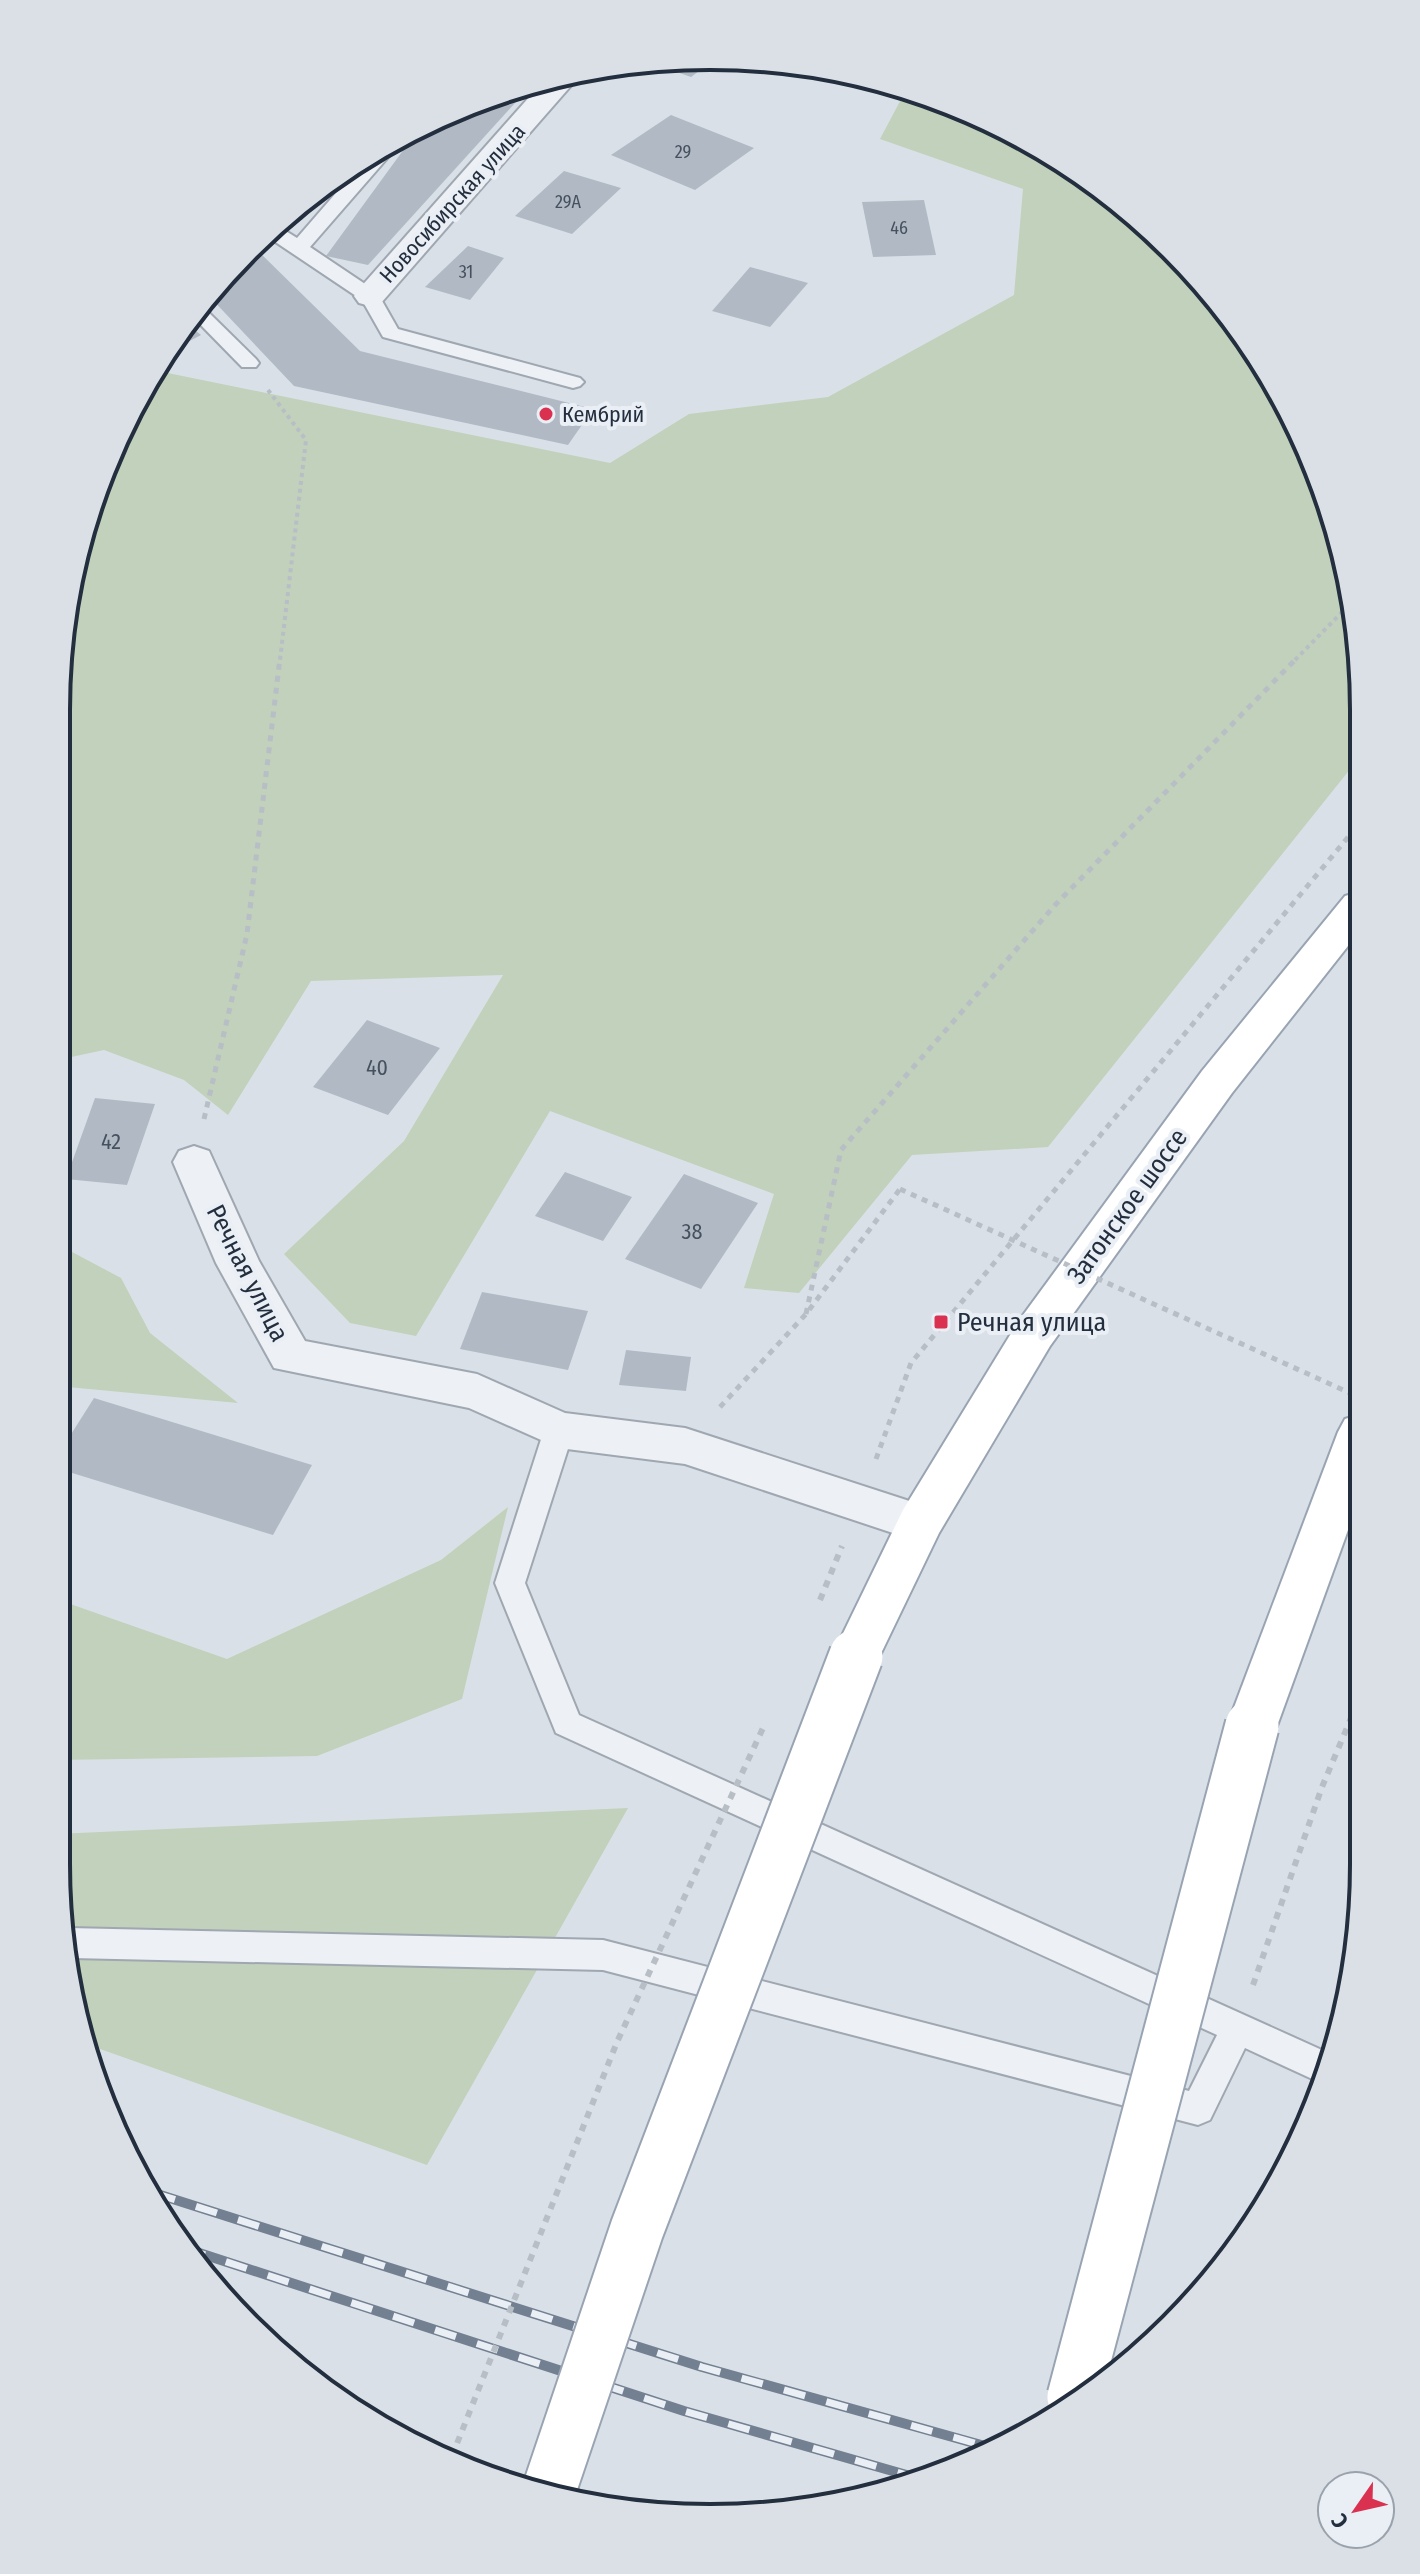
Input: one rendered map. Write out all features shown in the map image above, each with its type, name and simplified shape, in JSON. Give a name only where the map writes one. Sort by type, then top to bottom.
[{"type":"main road","name":"Затонское шоссе","points":[[551,2484],[637,2229],[856,1656],[920,1523],[1034,1334],[1217,1082],[1350,917]]},
{"type":"main road","points":[[1076,2389],[1252,1726],[1350,1462]]},
{"type":"street","name":"Новосибирская улица","points":[[370,296],[552,90]]},
{"type":"street","name":"Речная улица","points":[[194,1162],[238,1263],[290,1356],[477,1392],[559,1430],[685,1446],[920,1523]]},
{"type":"lane","points":[[299,248],[366,171]]},
{"type":"lane","points":[[280,236],[370,296],[390,333],[573,382]]},
{"type":"lane","points":[[205,317],[249,363]]},
{"type":"lane","points":[[559,1430],[510,1583],[567,1724],[1318,2065]]},
{"type":"lane","points":[[75,1943],[603,1955],[1198,2109],[1238,2027]]},
{"type":"path","points":[[194,1162],[247,934],[306,440],[249,363]]},
{"type":"path","points":[[806,1314],[841,1150],[1056,904],[1343,612]]},
{"type":"path","points":[[817,1607],[859,1505],[911,1363],[1350,835]]},
{"type":"path","points":[[685,1446],[806,1314],[900,1189],[1350,1393]]},
{"type":"path","points":[[1238,2027],[1322,1787],[1350,1720]]},
{"type":"path","points":[[454,2450],[617,2042],[765,1723]]},
{"type":"green space","points":[[901,99],[993,136],[1066,178],[1100,202],[1163,257],[1218,320],[1242,354],[1284,427],[1316,504],[1328,544],[1345,626],[1349,668],[1350,769],[1048,1147],[912,1155],[799,1293],[744,1288],[774,1194],[550,1111],[416,1336],[350,1323],[284,1254],[404,1141],[503,975],[311,981],[228,1115],[184,1080],[104,1050],[70,1057],[70,710],[75,626],[82,585],[104,504],[136,427],[167,373],[610,463],[689,414],[828,397],[1014,295],[1023,189],[880,139]]},
{"type":"green space","points":[[70,1251],[121,1278],[150,1333],[238,1403],[70,1387]]},
{"type":"green space","points":[[508,1507],[462,1699],[317,1756],[70,1760],[70,1604],[227,1659],[441,1560]]},
{"type":"green space","points":[[628,1808],[427,2165],[97,2048],[75,1948],[70,1833]]},
{"type":"building","points":[[700,70],[691,77],[673,71]]},
{"type":"building","points":[[518,100],[368,265],[326,256],[405,148],[465,119]]},
{"type":"building","points":[[671,115],[754,148],[695,190],[611,155]]},
{"type":"building","points":[[564,171],[621,188],[572,234],[515,216]]},
{"type":"building","points":[[924,200],[936,255],[873,257],[862,202]]},
{"type":"building","points":[[468,246],[504,258],[470,300],[425,287]]},
{"type":"building","points":[[261,254],[360,351],[593,409],[568,445],[294,386],[216,303]]},
{"type":"building","points":[[750,267],[808,283],[770,327],[712,311]]},
{"type":"building","points":[[195,330],[201,335],[186,343]]},
{"type":"building","points":[[367,1020],[440,1048],[388,1115],[313,1087]]},
{"type":"building","points":[[95,1098],[155,1104],[127,1185],[70,1179],[70,1168]]},
{"type":"building","points":[[565,1172],[632,1197],[603,1241],[535,1216]]},
{"type":"building","points":[[684,1174],[758,1203],[701,1289],[625,1259]]},
{"type":"building","points":[[482,1292],[588,1311],[568,1370],[460,1349]]},
{"type":"building","points":[[626,1350],[691,1357],[686,1391],[619,1385]]},
{"type":"building","points":[[94,1398],[312,1465],[273,1535],[70,1472],[70,1436]]},
{"type":"railway","points":[[163,2196],[702,2367],[979,2444]]},
{"type":"railway","points":[[202,2254],[684,2411],[903,2474]]},
{"type":"place","name":"Кембрий","points":[[546,414]]},
{"type":"place","name":"Речная улица","points":[[941,1322]]}]
